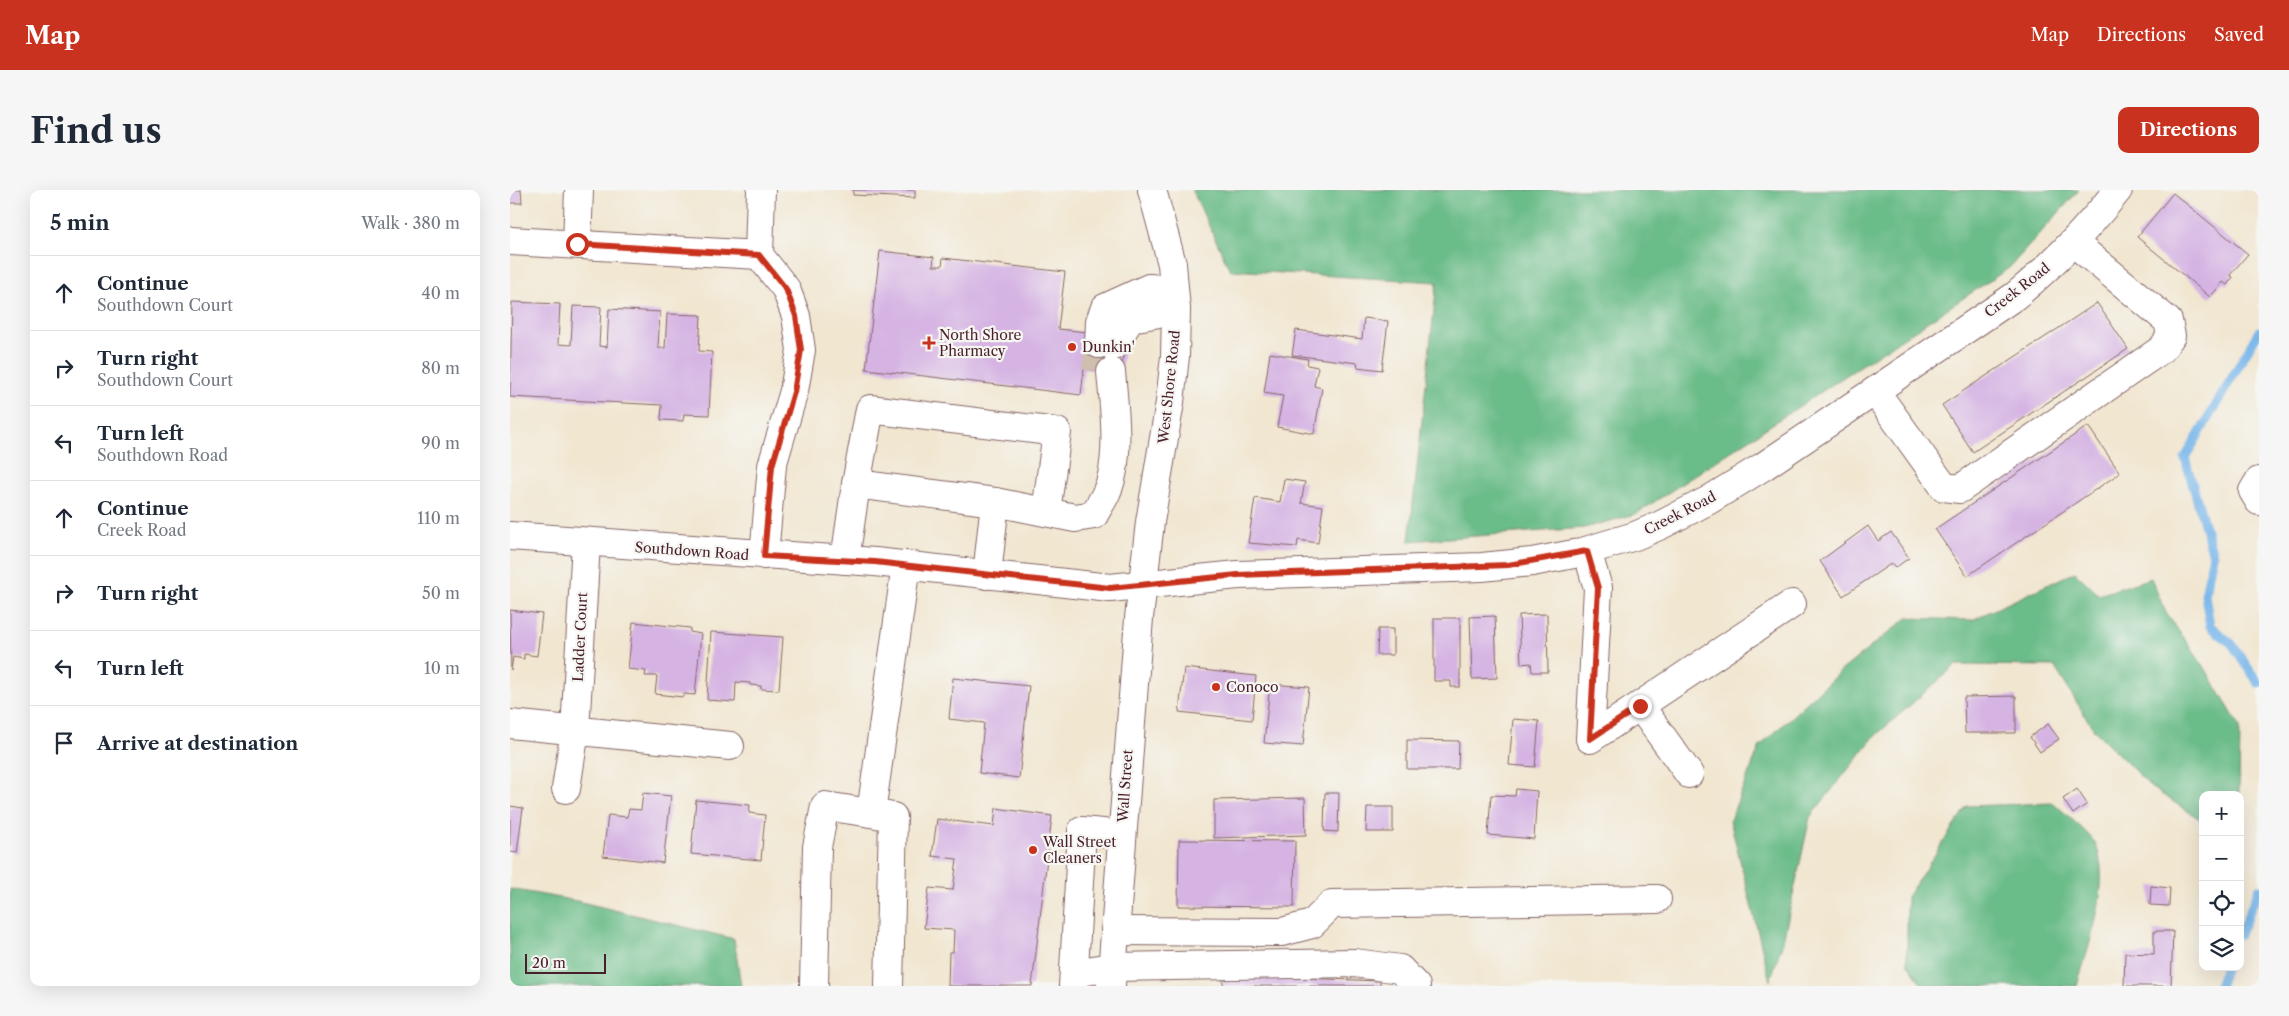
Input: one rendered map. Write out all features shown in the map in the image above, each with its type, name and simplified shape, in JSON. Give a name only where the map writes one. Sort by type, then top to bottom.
[{"type":"street","points":[[577,244],[579,190]]},
{"type":"street","points":[[761,190],[759,255],[786,289],[796,316],[801,350],[794,392],[772,466],[764,556]]},
{"type":"street","name":"West Shore Road","points":[[1142,586],[1175,356],[1175,300],[1167,242],[1152,190]]},
{"type":"street","name":"Creek Road","points":[[1142,586],[1238,575],[1508,565],[1587,551],[1661,525],[1709,500],[1764,466],[2014,296],[2036,279],[2073,242],[2118,190]]},
{"type":"street","points":[[510,242],[759,255]]},
{"type":"street","points":[[1875,391],[1944,487],[1960,489],[2162,349],[2171,336],[2168,321],[2073,242]]},
{"type":"street","points":[[856,484],[995,502],[1075,518],[1094,515],[1108,491],[1114,457],[1115,426],[1100,321],[1105,308],[1149,288],[1175,300]]},
{"type":"street","points":[[845,560],[856,484],[870,409],[1057,432],[1046,512]]},
{"type":"street","points":[[2259,480],[2253,491],[2259,501]]},
{"type":"street","points":[[987,575],[995,502]]},
{"type":"street","name":"Southdown Road","points":[[510,536],[764,556],[845,560],[1087,587],[1142,586]]},
{"type":"street","name":"Ladder Court","points":[[566,789],[574,730],[586,543]]},
{"type":"street","points":[[1587,551],[1598,588],[1590,739],[1792,604]]},
{"type":"street","points":[[871,813],[906,566]]},
{"type":"street","name":"Wall Street","points":[[1112,977],[1142,586]]},
{"type":"street","points":[[1640,706],[1689,774]]},
{"type":"street","points":[[510,724],[730,746]]},
{"type":"street","points":[[814,986],[817,847],[825,806],[893,817],[889,986]]},
{"type":"street","points":[[1122,835],[1082,831],[1073,978],[1355,963],[1400,969],[1416,986]]},
{"type":"street","points":[[1115,931],[1282,932],[1312,924],[1332,904],[1657,899]]},
{"type":"green space","points":[[1192,190],[2079,190],[2009,268],[1636,514],[1584,528],[1409,541],[1437,282],[1230,270]]},
{"type":"green space","points":[[2075,572],[2099,595],[2151,578],[2166,613],[2205,668],[2240,727],[2239,791],[2199,791],[2199,818],[2152,788],[2094,730],[2054,666],[1956,665],[1874,737],[1810,817],[1783,941],[1770,981],[1730,820],[1760,746],[1842,670],[1907,618],[1972,620]]},
{"type":"green space","points":[[2054,803],[2092,839],[2100,859],[2101,877],[2097,914],[2077,986],[1923,986],[1907,963],[1907,897],[1967,806]]},
{"type":"green space","points":[[510,889],[577,901],[734,939],[741,986],[510,986]]},
{"type":"building","points":[[510,190],[521,190],[522,203],[510,203]]},
{"type":"building","points":[[853,190],[915,190],[915,198],[853,195]]},
{"type":"building","points":[[2173,193],[2248,254],[2230,275],[2233,277],[2227,285],[2223,282],[2210,297],[2137,237]]},
{"type":"building","points":[[880,251],[934,257],[933,266],[942,266],[943,258],[1065,272],[1058,329],[1097,333],[1124,348],[1121,373],[1084,369],[1081,395],[866,369]]},
{"type":"building","points":[[512,302],[560,304],[558,344],[571,345],[573,306],[601,307],[599,346],[607,347],[609,309],[660,312],[658,348],[665,348],[667,314],[701,315],[699,351],[712,352],[709,415],[684,414],[683,421],[661,420],[662,405],[510,397]]},
{"type":"building","points":[[2097,303],[2128,349],[1973,452],[1942,405]]},
{"type":"building","points":[[1364,318],[1388,321],[1382,370],[1357,367],[1358,363],[1292,355],[1296,330],[1362,339]]},
{"type":"building","points":[[1270,353],[1308,359],[1307,365],[1318,367],[1314,386],[1322,388],[1314,434],[1277,427],[1283,396],[1264,393]]},
{"type":"building","points":[[2088,426],[2120,473],[1967,576],[1935,529]]},
{"type":"building","points":[[1284,479],[1305,482],[1301,503],[1323,506],[1318,543],[1298,540],[1297,547],[1248,543],[1255,498],[1280,502]]},
{"type":"building","points":[[1868,526],[1878,541],[1891,532],[1909,558],[1895,568],[1892,563],[1843,596],[1820,561]]},
{"type":"building","points":[[510,610],[542,614],[537,656],[524,654],[524,659],[513,657],[511,670]]},
{"type":"building","points":[[1547,614],[1548,672],[1532,672],[1531,663],[1521,664],[1519,615]]},
{"type":"building","points":[[1495,616],[1497,678],[1472,679],[1470,617]]},
{"type":"building","points":[[1434,618],[1460,618],[1460,687],[1451,687],[1451,681],[1434,681]]},
{"type":"building","points":[[633,622],[690,628],[690,632],[701,634],[695,695],[684,694],[683,697],[655,694],[657,676],[645,676],[646,671],[628,669]]},
{"type":"building","points":[[1378,629],[1393,629],[1393,655],[1377,655]]},
{"type":"building","points":[[711,632],[783,637],[779,690],[761,689],[761,686],[736,682],[735,702],[707,700]]},
{"type":"building","points":[[1184,668],[1256,676],[1252,720],[1179,712]]},
{"type":"building","points":[[953,678],[1029,686],[1019,778],[979,773],[984,723],[949,719]]},
{"type":"building","points":[[1270,684],[1309,687],[1303,746],[1264,743]]},
{"type":"building","points":[[2016,696],[2016,733],[1965,733],[1964,697]]},
{"type":"building","points":[[1513,719],[1539,721],[1535,767],[1509,765]]},
{"type":"building","points":[[2048,724],[2059,739],[2040,752],[2030,737]]},
{"type":"building","points":[[1407,740],[1459,741],[1458,769],[1407,769]]},
{"type":"building","points":[[1516,789],[1537,791],[1534,839],[1488,835],[1491,795],[1515,796]]},
{"type":"building","points":[[2077,789],[2087,804],[2073,814],[2063,799]]},
{"type":"building","points":[[643,793],[671,796],[663,863],[603,856],[608,815],[627,817],[629,809],[641,810]]},
{"type":"building","points":[[1325,793],[1339,793],[1338,832],[1324,831]]},
{"type":"building","points":[[1305,798],[1306,835],[1214,838],[1214,800]]},
{"type":"building","points":[[696,800],[750,805],[749,813],[765,815],[761,860],[691,854]]},
{"type":"building","points":[[510,806],[523,808],[517,853],[510,852]]},
{"type":"building","points":[[1367,807],[1393,807],[1393,832],[1366,832]]},
{"type":"building","points":[[996,808],[1052,816],[1032,986],[948,986],[949,952],[953,952],[954,930],[924,928],[929,888],[953,890],[957,859],[932,856],[937,819],[994,826]]},
{"type":"building","points":[[1179,840],[1295,841],[1294,907],[1178,906]]},
{"type":"building","points":[[2151,886],[2170,888],[2169,906],[2150,905]]},
{"type":"building","points":[[2154,931],[2173,931],[2171,986],[2124,986],[2125,953],[2154,954]]},
{"type":"building","points":[[1223,975],[1380,981],[1380,986],[1223,986]]},
{"type":"waterway","points":[[2259,331],[2185,458],[2213,555],[2205,595],[2210,626],[2232,644],[2259,684]]},
{"type":"waterway","points":[[2243,926],[2259,889]]},
{"type":"waterway","points":[[2219,986],[2225,971]]},
{"type":"tunnel","points":[[1096,371],[1099,344]]},
{"type":"place","name":"North Shore Pharmacy","points":[[929,343]]},
{"type":"place","name":"Dunkin'","points":[[1072,347]]},
{"type":"place","name":"Conoco","points":[[1216,687]]},
{"type":"place","name":"Wall Street Cleaners","points":[[1033,850]]},
{"type":"route","points":[[577,244],[759,255],[786,289],[796,316],[801,350],[794,392],[772,466],[764,556],[875,562],[1087,587],[1110,588],[1238,575],[1508,565],[1587,551],[1598,588],[1590,739],[1640,706]]}]
